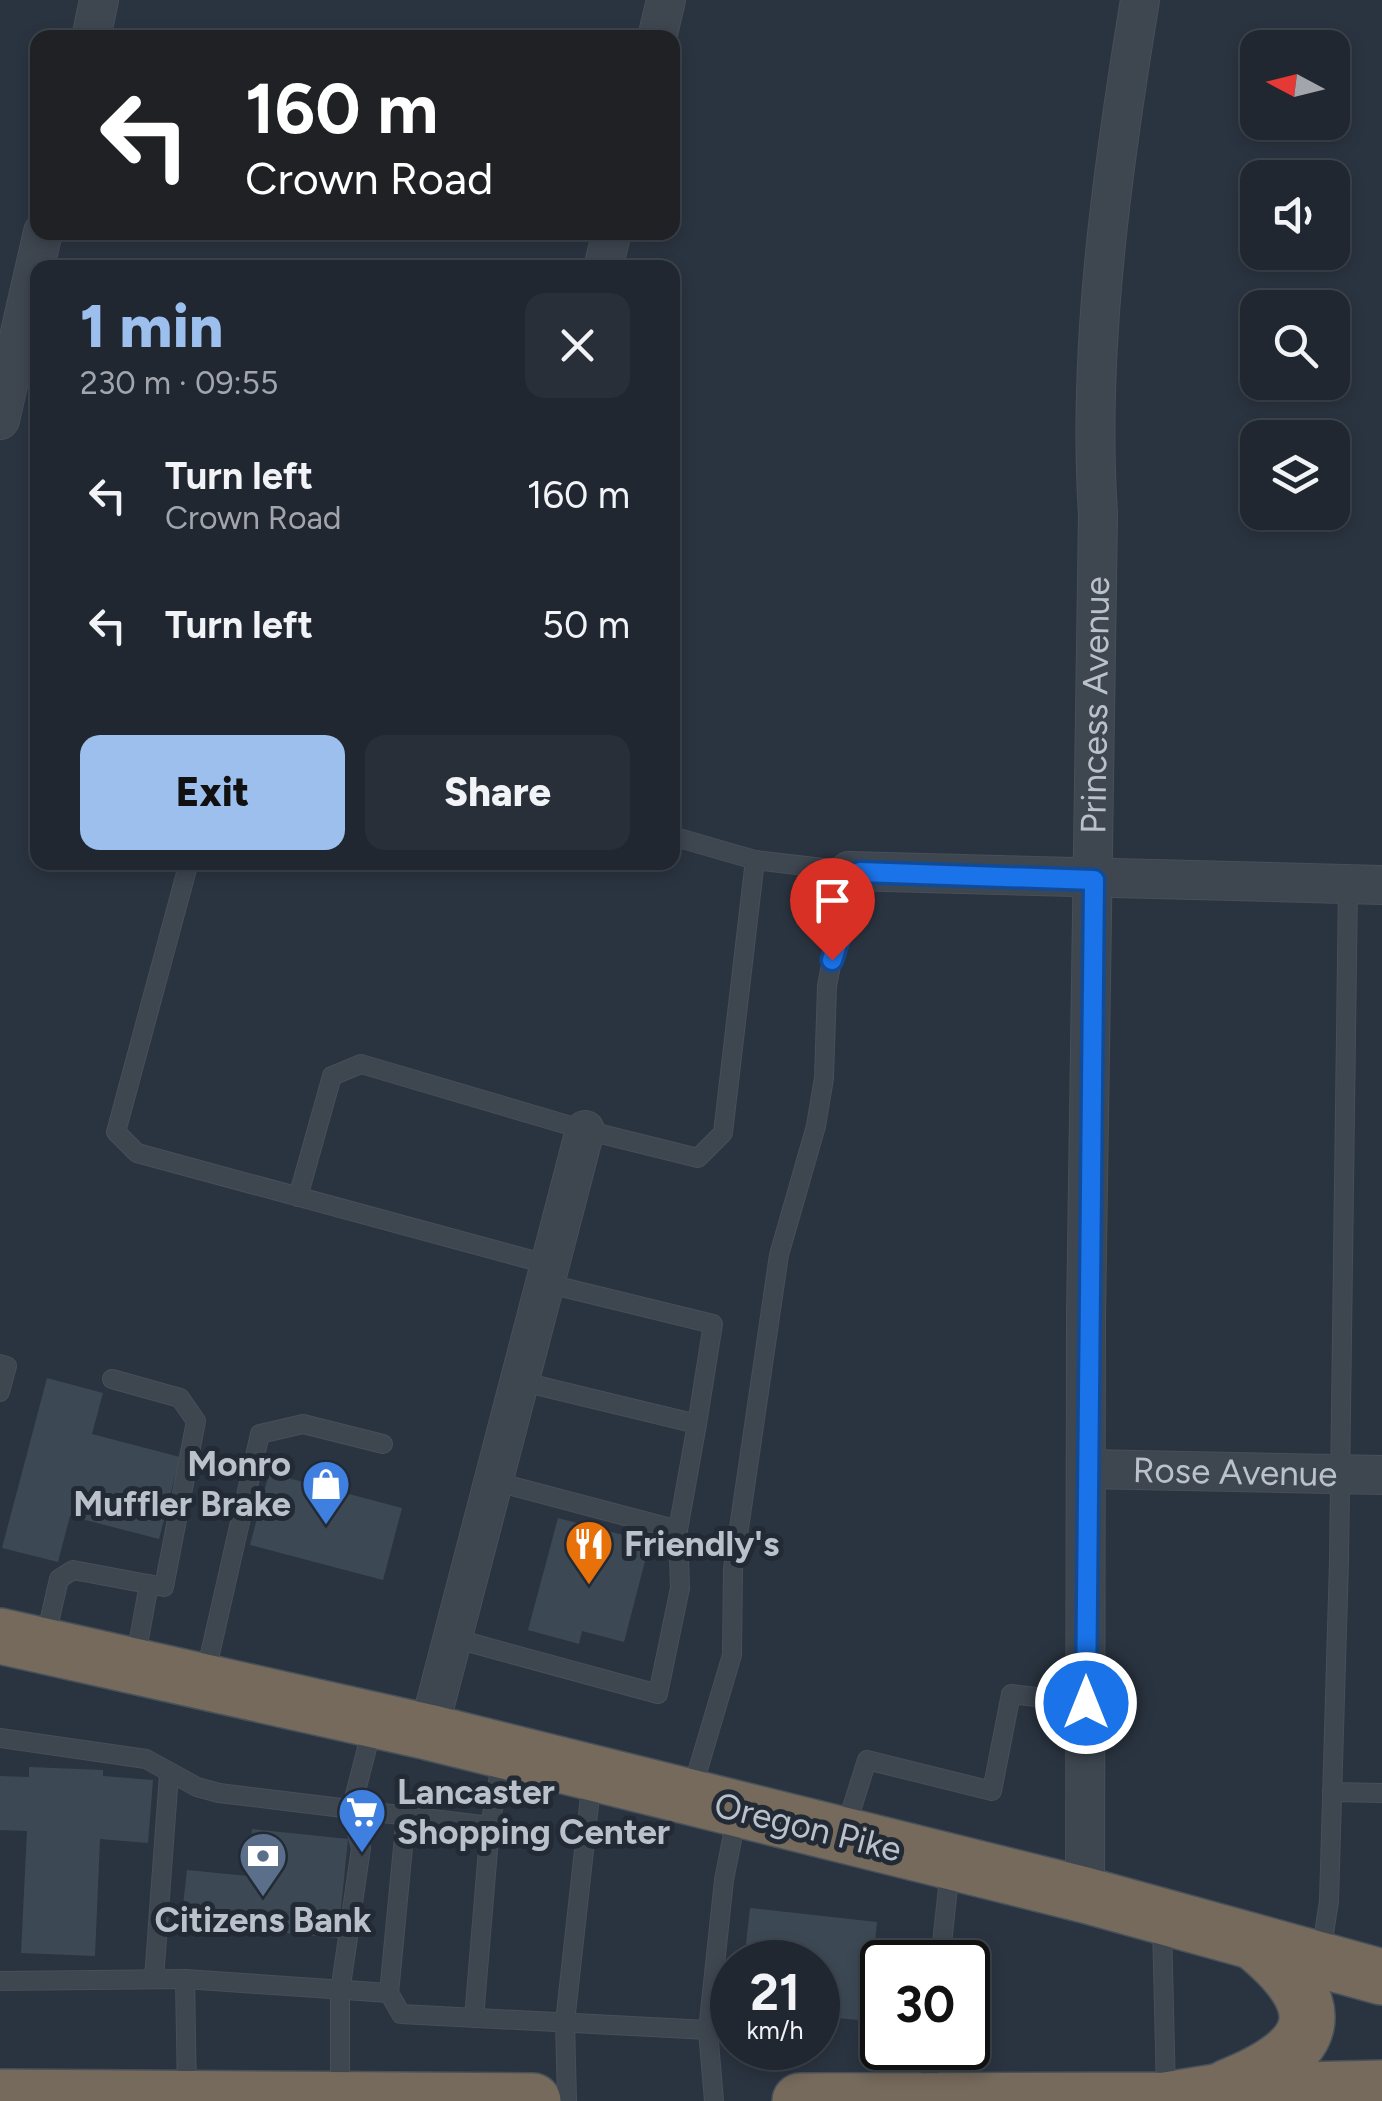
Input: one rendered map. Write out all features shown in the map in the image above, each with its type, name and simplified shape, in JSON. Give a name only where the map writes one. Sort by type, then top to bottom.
[{"type":"highway","name":"Oregon Pike","points":[[22,1641],[428,1732],[1085,1895],[1382,1977]]},
{"type":"highway","points":[[1191,2096],[1268,2071],[1288,2056],[1305,2030],[1304,1993],[1290,1971],[1252,1940]]},
{"type":"highway","name":"Oregon Pike","points":[[1320,1961],[1382,1992]]},
{"type":"highway","points":[[800,2101],[1191,2096],[1382,2088]]},
{"type":"highway","points":[[0,2096],[532,2101]]},
{"type":"street","points":[[92,30],[99,0]]},
{"type":"street","points":[[659,30],[666,0]]},
{"type":"street","name":"Princess Avenue","points":[[1085,1895],[1098,514],[1094,398],[1118,159],[1140,0]]},
{"type":"street","points":[[0,420],[30,292]]},
{"type":"street","points":[[855,872],[1365,885]]},
{"type":"street","points":[[428,1732],[585,1130]]},
{"type":"street","name":"Rose Avenue","points":[[1087,1469],[1382,1475]]},
{"type":"lane","points":[[680,838],[755,860],[855,872],[836,934],[827,986],[816,1126],[779,1255],[733,1569],[732,1656],[714,1804],[724,1880],[708,2030],[714,2101]]},
{"type":"lane","points":[[298,1197],[332,1076],[361,1064],[585,1130],[698,1158],[722,1133],[755,860]]},
{"type":"lane","points":[[187,870],[116,1132],[137,1153],[298,1197],[714,1324],[678,1530],[680,1588],[658,1694],[453,1638]]},
{"type":"lane","points":[[1320,1961],[1329,1901],[1338,1474],[1365,885]]},
{"type":"lane","points":[[0,1364],[7,1366],[0,1392]]},
{"type":"lane","points":[[22,1641],[59,1579],[73,1570],[164,1587],[196,1422],[180,1398],[112,1380]]},
{"type":"lane","points":[[519,1381],[696,1424]]},
{"type":"lane","points":[[204,1682],[260,1434],[303,1424],[383,1444]]},
{"type":"lane","points":[[493,1481],[678,1530]]},
{"type":"lane","points":[[134,1666],[149,1584]]},
{"type":"lane","points":[[843,1835],[866,1760],[992,1791],[1012,1694],[1086,1703]]},
{"type":"lane","points":[[340,2100],[340,1992],[362,1848],[351,1810],[374,1720]]},
{"type":"lane","points":[[0,1738],[130,1756],[219,1793],[490,1826]]},
{"type":"lane","points":[[474,2018],[490,1826],[503,1751]]},
{"type":"lane","points":[[154,1979],[169,1774]]},
{"type":"lane","points":[[567,2101],[565,2022],[592,1774]]},
{"type":"lane","points":[[1332,1792],[1382,1794]]},
{"type":"lane","points":[[406,1816],[389,1992],[401,2014],[708,2030]]},
{"type":"lane","points":[[942,1940],[950,1862]]},
{"type":"lane","points":[[1157,2101],[1191,2096],[1162,1916]]},
{"type":"lane","points":[[0,1981],[154,1979],[389,1992]]},
{"type":"lane","points":[[184,1980],[187,2098]]},
{"type":"lane","points":[[927,2100],[930,2070]]},
{"type":"building","points":[[47,1378],[103,1393],[92,1434],[180,1457],[159,1539],[70,1516],[58,1562],[2,1548]]},
{"type":"building","name":"Monro Muffler Brake","points":[[269,1473],[402,1508],[383,1580],[250,1545]]},
{"type":"building","name":"Friendly's","points":[[558,1518],[650,1542],[624,1642],[582,1631],[579,1644],[528,1630]]},
{"type":"building","points":[[29,1767],[103,1770],[103,1776],[153,1780],[148,1843],[100,1839],[95,1956],[21,1953],[27,1831],[0,1830],[0,1776],[29,1777]]},
{"type":"building","name":"Citizens Bank","points":[[252,1829],[348,1839],[338,1938],[181,1923],[187,1870],[248,1876]]},
{"type":"building","points":[[750,1908],[877,1922],[875,1940],[860,1940],[860,2020],[840,2018],[840,1940],[746,1940]]},
{"type":"place","name":"Monro Muffler Brake","points":[[326,1526]]},
{"type":"place","name":"Friendly's","points":[[589,1586]]},
{"type":"place","name":"Lancaster Shopping Center","points":[[362,1854]]},
{"type":"place","name":"Citizens Bank","points":[[263,1898]]},
{"type":"route","points":[[832,960],[836,934],[860,872],[1094,880],[1086,1317],[1086,1703]]}]
